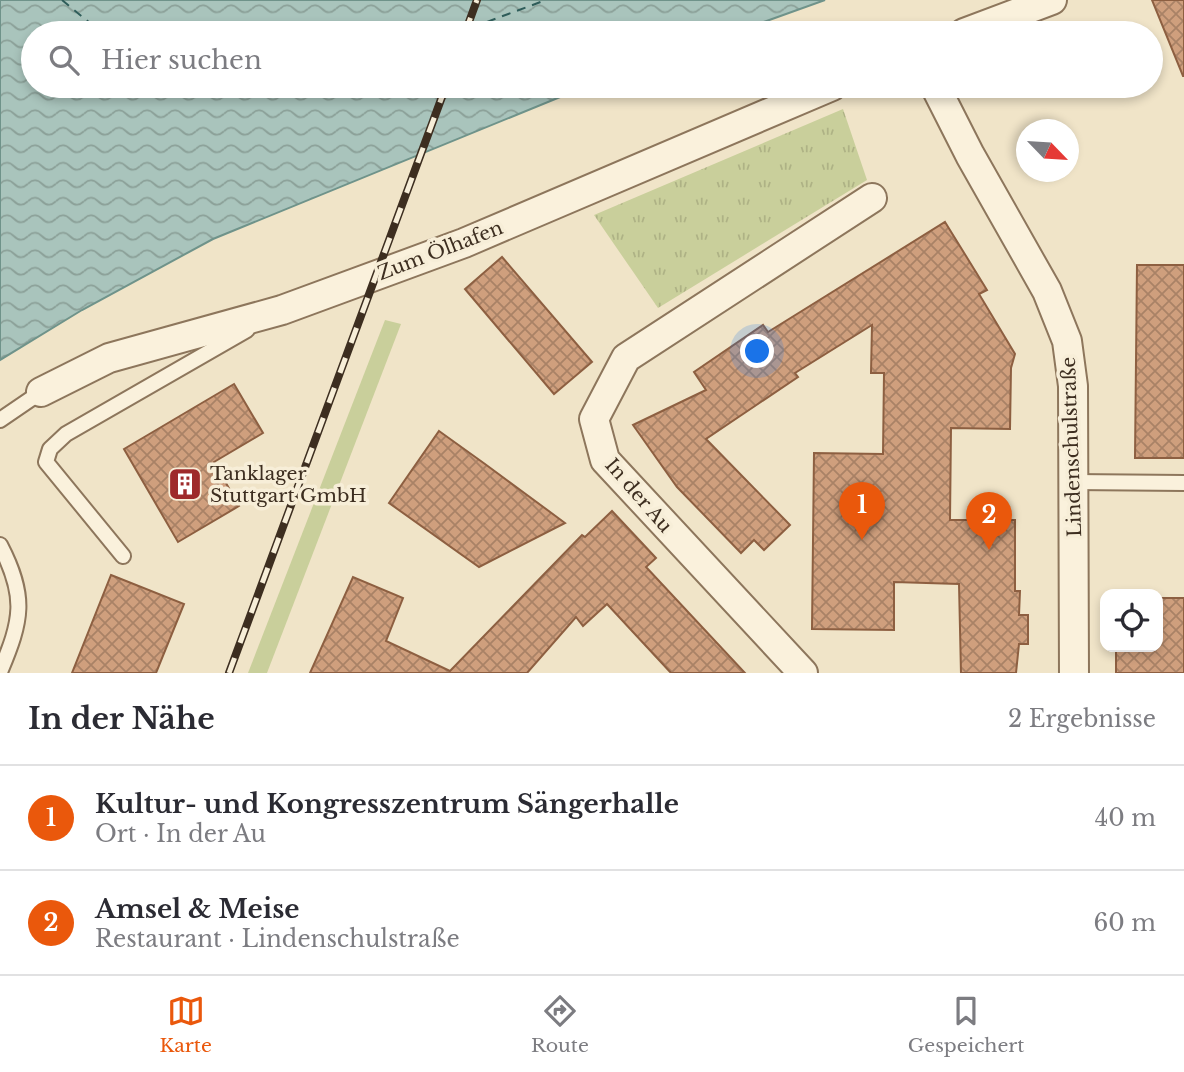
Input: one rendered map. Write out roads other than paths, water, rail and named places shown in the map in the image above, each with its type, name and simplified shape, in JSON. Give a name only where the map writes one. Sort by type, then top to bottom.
[{"type":"street","points":[[996,21],[1052,0]]},
{"type":"street","name":"Zum Ölhafen","points":[[41,392],[109,358],[282,310],[464,243],[804,98]]},
{"type":"street","name":"Lindenschulstraße","points":[[941,98],[1047,291],[1067,341],[1073,386],[1074,673]]},
{"type":"street","name":"In der Au","points":[[803,673],[605,460],[594,419],[626,358],[872,198]]},
{"type":"lane","points":[[123,556],[46,462],[50,449],[66,434],[282,310]]},
{"type":"lane","points":[[0,420],[41,392]]},
{"type":"lane","points":[[1073,482],[1184,483]]},
{"type":"lane","points":[[0,545],[16,583],[21,611],[16,634],[0,672]]},
{"type":"water","points":[[0,0],[825,0],[766,21],[21,21],[21,98],[558,98],[213,239],[82,310],[0,360]]},
{"type":"railway","points":[[469,21],[477,0]]},
{"type":"railway","points":[[229,673],[442,98]]},
{"type":"place","name":"Tanklager Stuttgart GmbH","points":[[185,484]]},
{"type":"place","name":"Kultur- und Kongresszentrum Sängerhalle","points":[[862,540]]},
{"type":"place","name":"Amsel & Meise","points":[[989,550]]}]
